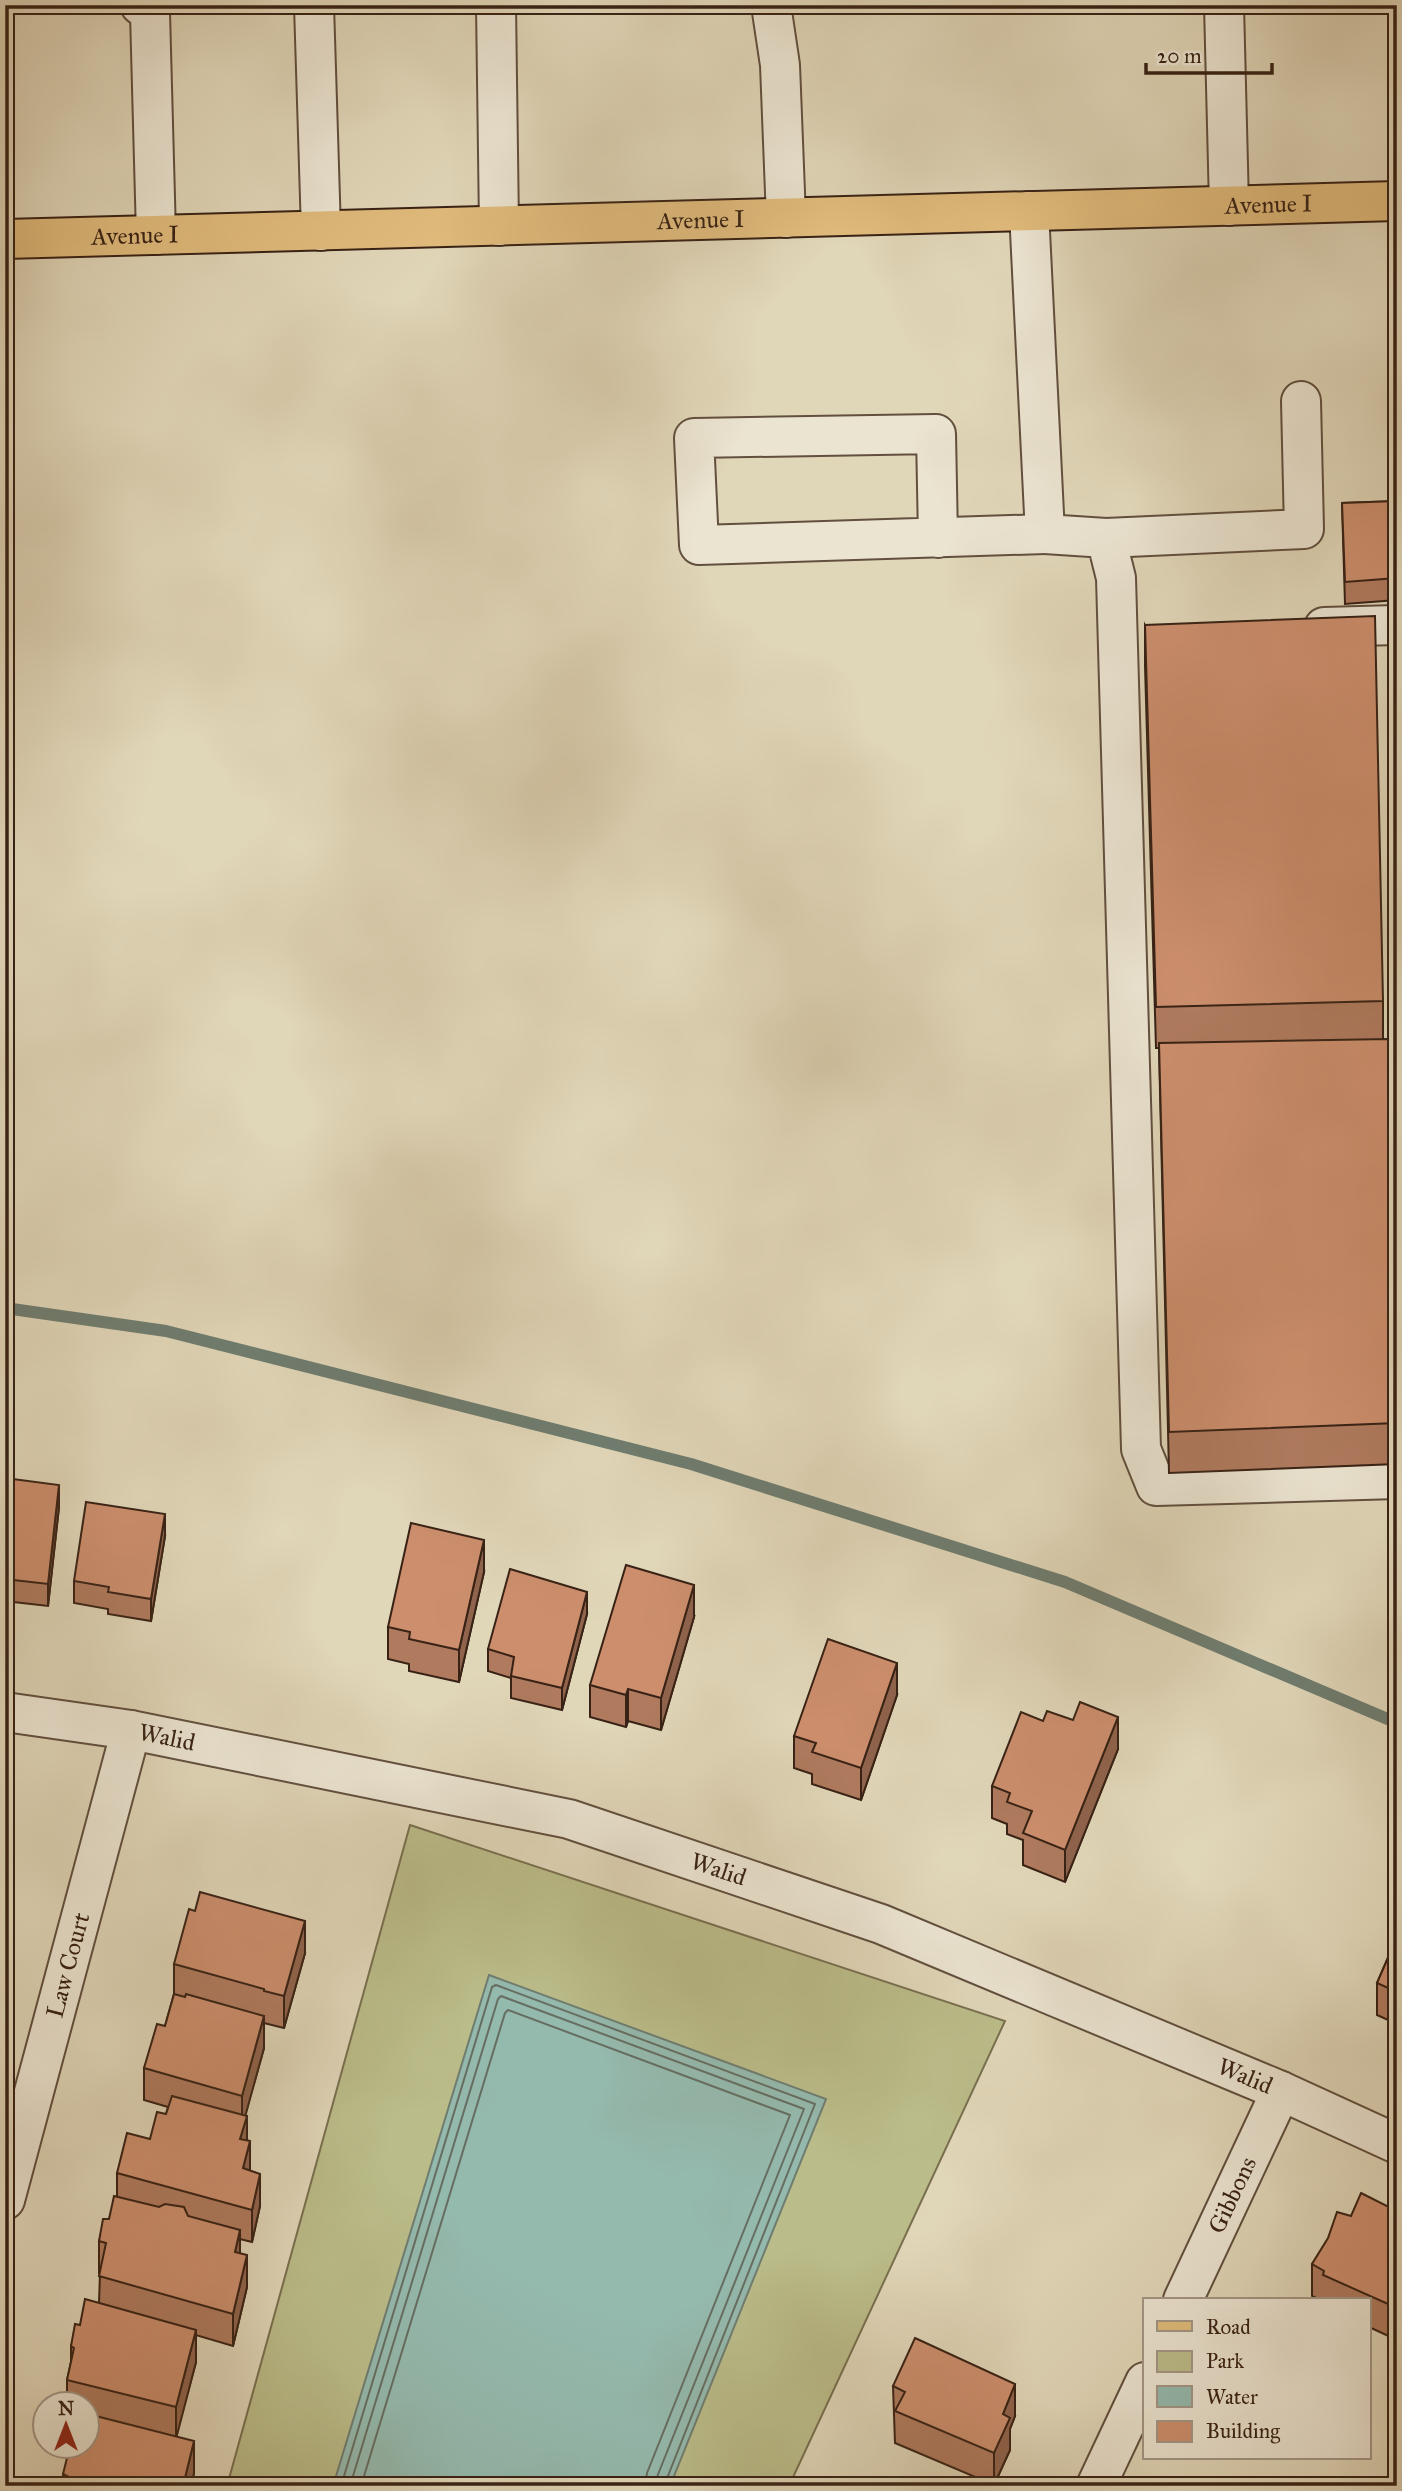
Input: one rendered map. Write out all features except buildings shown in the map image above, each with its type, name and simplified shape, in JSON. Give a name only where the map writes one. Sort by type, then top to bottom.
[{"type":"main road","name":"Avenue I","points":[[5,239],[1397,201]]},
{"type":"street","points":[[140,5],[149,13],[156,235]]},
{"type":"street","points":[[314,5],[321,231]]},
{"type":"street","points":[[496,5],[499,226]]},
{"type":"street","points":[[771,5],[780,65],[786,218]]},
{"type":"street","points":[[1224,5],[1229,206]]},
{"type":"street","points":[[1029,211],[1045,534]]},
{"type":"street","points":[[938,538],[936,434],[694,439],[699,545],[938,538],[1045,534],[1106,538],[1304,529],[1301,401]]},
{"type":"street","points":[[1106,538],[1133,631],[1140,1449],[1156,1486],[1397,1479]]},
{"type":"street","points":[[1285,628],[1397,627]]},
{"type":"street","name":"Walid","points":[[5,1712],[131,1730],[569,1819],[881,1924],[1281,2091],[1397,2144]]},
{"type":"street","name":"Law Court","points":[[5,2200],[131,1730]]},
{"type":"street","name":"Gibbons","points":[[1184,2298],[1281,2091]]},
{"type":"street","points":[[1096,2486],[1143,2386]]},
{"type":"green space","points":[[410,1825],[1005,2021],[789,2486],[227,2486]]},
{"type":"water","points":[[489,1975],[826,2099],[670,2486],[333,2486]]},
{"type":"waterway","points":[[5,1308],[166,1331],[691,1464],[1065,1582],[1397,1723]]}]
